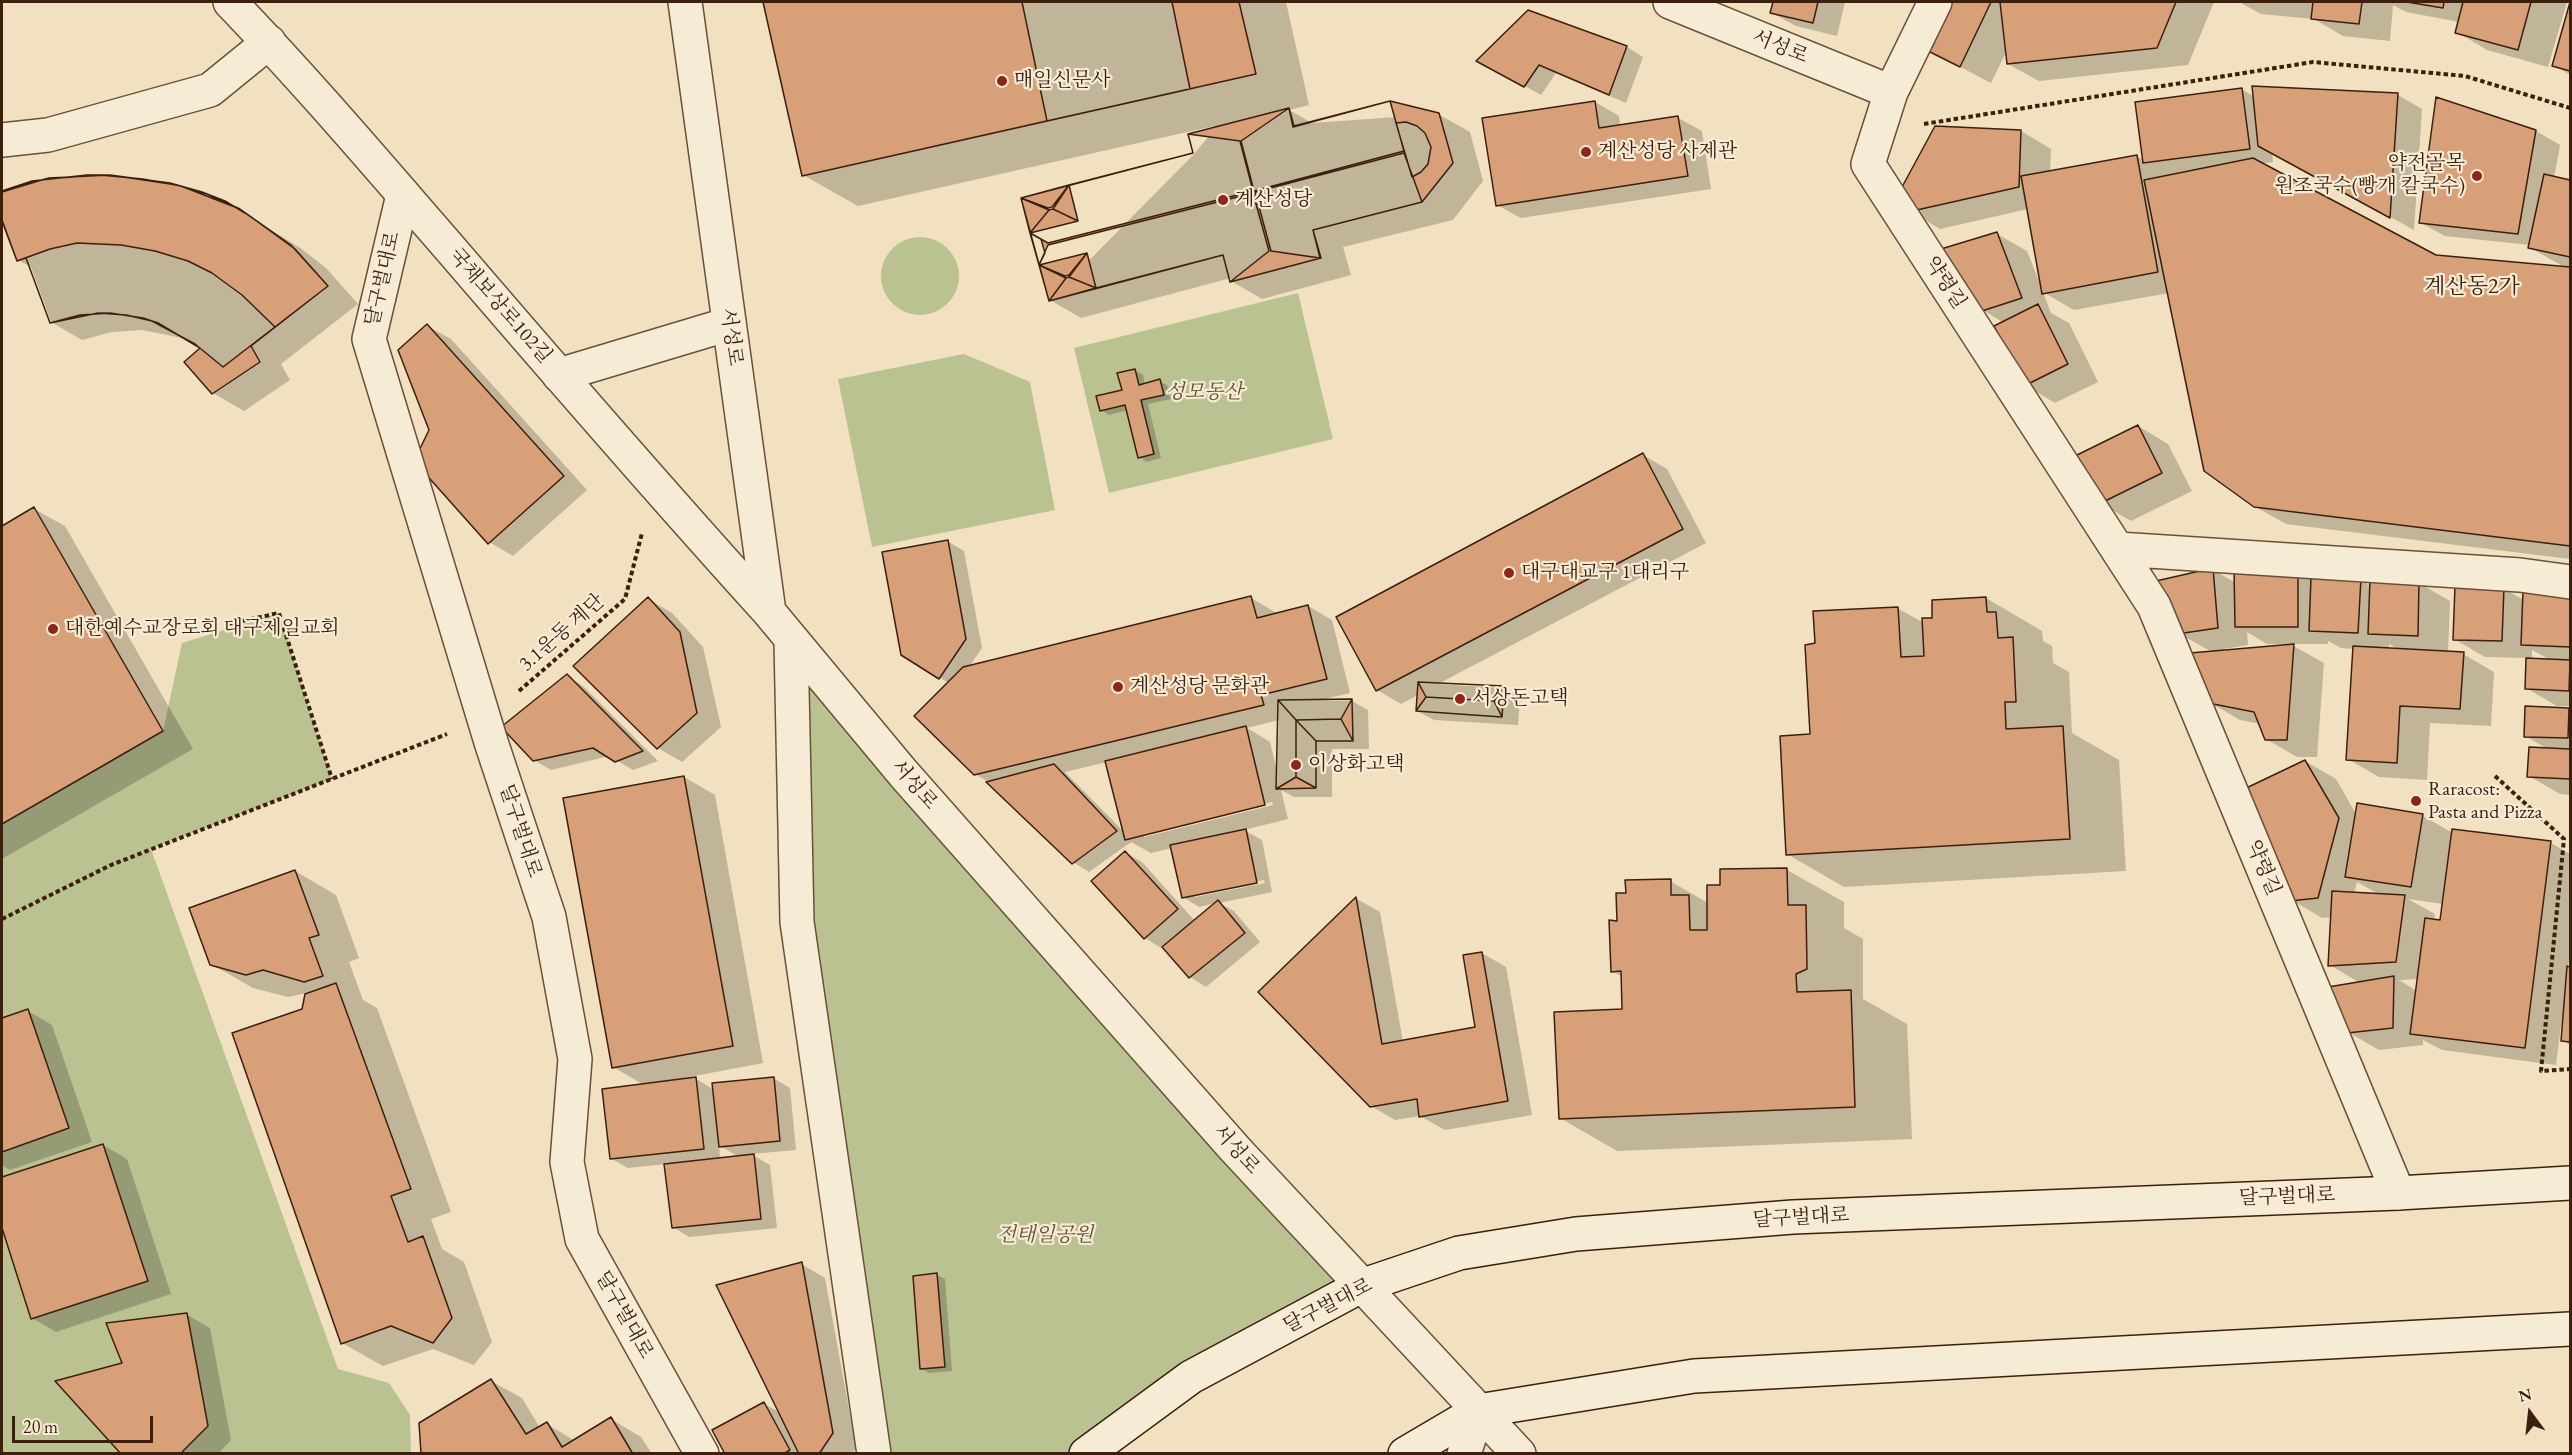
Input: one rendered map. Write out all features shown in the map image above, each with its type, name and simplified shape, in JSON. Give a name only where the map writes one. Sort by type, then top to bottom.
[{"type":"street","name":"국채보상로102길","points":[[230,2],[269,42],[654,486],[769,612]]},
{"type":"street","name":"서성로","points":[[685,2],[769,612],[791,642],[903,773],[1235,1149],[1519,1454]]},
{"type":"street","name":"서성로","points":[[1670,2],[1891,92]]},
{"type":"street","name":"약령길","points":[[1935,2],[1891,92],[1868,164],[2154,606],[2398,1192]]},
{"type":"street","points":[[2,140],[48,135],[210,90],[269,42]]},
{"type":"street","name":"달구벌대로","points":[[403,195],[369,339],[484,720],[549,917],[575,1059],[567,1162],[582,1239],[702,1454]]},
{"type":"street","points":[[559,375],[729,324]]},
{"type":"street","points":[[2118,549],[2520,575],[2571,582]]},
{"type":"street","points":[[791,642],[797,922],[874,1454]]},
{"type":"street","name":"달구벌대로","points":[[1086,1454],[1191,1377],[1361,1286],[1459,1253],[1576,1234],[1793,1218],[2571,1183]]},
{"type":"street","points":[[1406,1454],[1478,1411],[1694,1376],[2571,1329]]},
{"type":"street","points":[[1464,1454],[1478,1411]]},
{"type":"path","points":[[1879,131],[2313,62],[2465,76],[2571,108]]},
{"type":"path","name":"3.1운동 계단","points":[[2,919],[111,865],[484,720],[625,599],[654,486]]},
{"type":"path","points":[[228,624],[279,613],[332,779]]},
{"type":"path","points":[[2495,776],[2564,839],[2541,1071],[2571,1069]]},
{"type":"green space","points":[[920,237],[935,240],[948,248],[956,261],[959,276],[956,291],[948,304],[935,312],[920,315],[905,312],[892,304],[884,291],[881,276],[884,261],[892,248],[905,240]]},
{"type":"green space","name":"성모동산","points":[[1298,293],[1333,439],[1109,493],[1074,348]]},
{"type":"green space","points":[[964,354],[1030,382],[1055,510],[872,547],[838,379]]},
{"type":"green space","points":[[279,613],[332,779],[151,849],[338,1369],[389,1383],[410,1415],[411,1453],[2,1453],[2,824],[163,731],[182,643]]},
{"type":"green space","name":"전태일공원","points":[[791,642],[1361,1286],[1086,1453],[876,1453],[797,922]]},
{"type":"building","name":"매일신문사","points":[[763,2],[1239,2],[1256,74],[802,176]]},
{"type":"building","name":"매일신문사","points":[[763,2],[1022,2],[1047,121],[802,176]]},
{"type":"building","name":"매일신문사","points":[[763,2],[1172,2],[1190,89],[802,176]]},
{"type":"building","points":[[1773,2],[1818,2],[1813,23],[1770,13]]},
{"type":"building","points":[[1950,2],[1991,2],[1960,67],[1926,50]]},
{"type":"building","points":[[2000,2],[2176,2],[2157,48],[2007,64]]},
{"type":"building","points":[[2313,2],[2362,2],[2359,24],[2311,19]]},
{"type":"building","points":[[2407,2],[2444,2],[2443,8]]},
{"type":"building","points":[[2463,2],[2531,2],[2518,50],[2455,33]]},
{"type":"building","points":[[2570,2],[2570,71],[2552,66]]},
{"type":"building","points":[[1528,10],[1627,46],[1609,95],[1539,65],[1524,87],[1476,61]]},
{"type":"building","points":[[2252,86],[2398,93],[2390,218],[2258,146]]},
{"type":"building","points":[[2242,88],[2250,149],[2143,163],[2135,102]]},
{"type":"building","name":"약전골목 원조국수(빵개 칼국수)","points":[[2436,97],[2536,130],[2518,234],[2419,223]]},
{"type":"building","name":"계산성당","points":[[1390,101],[1439,113],[1453,163],[1422,202],[1313,230],[1321,258],[1230,282],[1223,255],[1049,301],[1021,198],[1193,153],[1188,134],[1289,108],[1294,126]]},
{"type":"building","points":[[1390,101],[1404,151],[1254,191],[1241,141],[1289,108],[1293,127]]},
{"type":"building","name":"계산성당 사제관","points":[[1595,101],[1599,128],[1678,116],[1688,176],[1496,206],[1482,118]]},
{"type":"building","points":[[1406,122],[1417,126],[1425,133],[1431,147],[1428,164],[1412,177],[1396,123]]},
{"type":"building","points":[[1935,126],[2021,130],[2019,187],[1908,212],[1902,187]]},
{"type":"building","points":[[1188,134],[1240,141],[1253,191],[1048,243],[1030,233],[1078,221],[1069,185],[1193,153]]},
{"type":"building","points":[[1404,153],[1422,202],[1313,230],[1320,258],[1271,251],[1255,192]]},
{"type":"building","points":[[2137,155],[2158,272],[2042,294],[2021,176]]},
{"type":"building","points":[[2253,158],[2436,255],[2570,267],[2570,546],[2254,507],[2204,471],[2144,180]]},
{"type":"building","points":[[2544,174],[2570,180],[2570,257],[2528,248]]},
{"type":"building","points":[[100,175],[143,179],[181,186],[240,209],[295,249],[328,286],[275,327],[242,295],[212,273],[188,261],[155,251],[121,245],[77,243],[50,249],[17,261],[2,220],[2,192],[45,179]]},
{"type":"building","points":[[110,175],[170,183],[225,201],[291,245],[328,286],[251,346],[260,362],[212,394],[184,362],[200,348],[158,323],[143,318],[110,313],[80,315],[50,323],[26,258],[17,261],[2,221],[2,191],[32,181]]},
{"type":"building","points":[[110,175],[177,185],[207,194],[240,209],[291,245],[328,286],[223,367],[195,344],[152,321],[126,315],[98,313],[50,323],[26,258],[17,261],[2,220],[2,191],[49,178]]},
{"type":"building","points":[[1069,185],[1078,221],[1030,233],[1021,198]]},
{"type":"building","points":[[1069,185],[1078,221],[1053,209]]},
{"type":"building","points":[[1069,185],[1052,207],[1048,208],[1021,198]]},
{"type":"building","points":[[1253,193],[1269,251],[1230,282],[1223,255],[1096,288],[1087,253],[1039,265],[1048,245]]},
{"type":"building","points":[[1021,198],[1049,210],[1030,233]]},
{"type":"building","points":[[1053,209],[1078,221],[1030,233],[1049,210]]},
{"type":"building","points":[[1997,232],[2022,298],[1982,311],[1941,249]]},
{"type":"building","points":[[1030,233],[1041,239],[1045,253],[1039,265]]},
{"type":"building","points":[[1087,253],[1096,288],[1049,301],[1039,265]]},
{"type":"building","points":[[1087,253],[1096,288],[1069,277]]},
{"type":"building","points":[[1087,253],[1069,275],[1065,276],[1039,265]]},
{"type":"building","points":[[1039,265],[1066,278],[1049,301]]},
{"type":"building","points":[[1069,277],[1096,288],[1049,301],[1066,278]]},
{"type":"building","points":[[2038,304],[2068,364],[2024,386],[1994,326]]},
{"type":"building","points":[[427,324],[564,476],[488,544],[414,461],[429,430],[398,350]]},
{"type":"building","points":[[1135,369],[1139,385],[1160,379],[1164,395],[1141,400],[1154,454],[1138,458],[1125,405],[1100,411],[1096,396],[1122,390],[1117,373]]},
{"type":"building","points":[[2138,425],[2162,473],[2099,504],[2075,456]]},
{"type":"building","name":"대구대교구 1대리구","points":[[1643,453],[1683,529],[1376,691],[1336,617]]},
{"type":"building","name":"대한예수교장로회 대구제일교회","points":[[34,507],[163,731],[2,824],[2,526]]},
{"type":"building","points":[[948,540],[966,639],[939,679],[901,655],[882,552]]},
{"type":"building","points":[[2213,568],[2218,628],[2177,634],[2156,581]]},
{"type":"building","points":[[2234,568],[2298,568],[2298,627],[2235,627]]},
{"type":"building","points":[[2311,577],[2361,578],[2358,633],[2309,631]]},
{"type":"building","points":[[2370,580],[2419,581],[2418,636],[2368,634]]},
{"type":"building","points":[[2455,585],[2504,587],[2502,641],[2453,640]]},
{"type":"building","points":[[2523,590],[2570,592],[2570,647],[2521,645]]},
{"type":"building","name":"계산성당 문화관","points":[[1251,596],[1257,618],[1308,605],[1327,679],[1261,695],[1264,705],[974,775],[914,716],[963,667]]},
{"type":"building","points":[[648,597],[680,632],[697,713],[657,749],[573,666]]},
{"type":"building","points":[[1986,597],[1987,612],[1996,612],[1998,638],[2013,637],[2016,702],[2005,702],[2006,729],[2063,726],[2070,839],[1786,855],[1780,736],[1810,734],[1805,645],[1815,643],[1813,611],[1898,607],[1901,657],[1924,656],[1922,618],[1932,618],[1932,600]]},
{"type":"building","points":[[2294,644],[2287,740],[2265,740],[2254,712],[2208,703],[2190,653]]},
{"type":"building","points":[[2353,646],[2464,652],[2460,709],[2400,706],[2397,763],[2346,760]]},
{"type":"building","points":[[2526,658],[2570,660],[2569,691],[2525,689]]},
{"type":"building","points":[[567,674],[643,751],[615,762],[593,748],[533,761],[501,727]]},
{"type":"building","name":"서상돈고택","points":[[1418,682],[1504,686],[1502,717],[1416,711]]},
{"type":"building","points":[[1418,682],[1504,686],[1494,701],[1426,697]]},
{"type":"building","points":[[1426,697],[1494,701],[1502,717],[1416,711]]},
{"type":"building","name":"이상화고택","points":[[1352,699],[1353,741],[1316,741],[1316,788],[1276,789],[1278,700]]},
{"type":"building","points":[[1352,699],[1341,719],[1296,720],[1278,700]]},
{"type":"building","points":[[1278,700],[1296,720],[1296,777],[1276,789]]},
{"type":"building","points":[[2525,706],[2569,708],[2568,738],[2524,737]]},
{"type":"building","points":[[1341,719],[1353,741],[1316,741],[1296,720]]},
{"type":"building","points":[[1296,720],[1316,741],[1316,788],[1296,777]]},
{"type":"building","points":[[1246,726],[1265,805],[1125,840],[1105,761]]},
{"type":"building","points":[[2529,747],[2570,749],[2570,779],[2527,777]]},
{"type":"building","points":[[2305,760],[2339,818],[2318,898],[2290,901],[2240,791]]},
{"type":"building","points":[[1054,764],[1117,831],[1072,864],[986,782]]},
{"type":"building","points":[[684,776],[733,1046],[612,1068],[563,798]]},
{"type":"building","points":[[2357,803],[2423,814],[2411,887],[2345,877]]},
{"type":"building","points":[[1246,829],[1257,883],[1182,898],[1170,845]]},
{"type":"building","points":[[2452,829],[2551,841],[2525,1048],[2410,1034],[2425,918],[2440,920]]},
{"type":"building","points":[[1125,851],[1178,909],[1144,939],[1091,881]]},
{"type":"building","points":[[1787,868],[1788,905],[1806,905],[1807,969],[1796,974],[1797,992],[1851,990],[1855,1107],[1559,1119],[1554,1012],[1622,1009],[1621,971],[1611,972],[1609,920],[1617,921],[1616,893],[1626,893],[1625,880],[1671,879],[1671,895],[1689,895],[1690,930],[1707,930],[1707,885],[1720,885],[1720,869]]},
{"type":"building","points":[[295,870],[319,935],[309,938],[323,976],[304,982],[263,970],[246,975],[210,965],[189,908]]},
{"type":"building","points":[[2332,891],[2405,895],[2396,962],[2328,966]]},
{"type":"building","points":[[1356,897],[1382,1044],[1475,1027],[1463,955],[1482,952],[1508,1101],[1419,1117],[1417,1099],[1370,1107],[1258,992]]},
{"type":"building","points":[[1218,900],[1245,933],[1189,978],[1162,947]]},
{"type":"building","points":[[2567,966],[2570,967],[2570,1042],[2561,1041]]},
{"type":"building","points":[[2394,976],[2393,1028],[2347,1033],[2328,987]]},
{"type":"building","points":[[336,983],[411,1189],[391,1196],[408,1242],[423,1236],[452,1318],[433,1343],[391,1326],[341,1344],[232,1033],[302,1009],[305,994]]},
{"type":"building","points":[[28,1009],[69,1128],[2,1152],[2,1018]]},
{"type":"building","points":[[696,1077],[704,1149],[610,1159],[602,1089]]},
{"type":"building","points":[[774,1077],[780,1141],[719,1147],[712,1083]]},
{"type":"building","points":[[103,1144],[148,1281],[31,1319],[2,1228],[2,1177]]},
{"type":"building","points":[[754,1154],[761,1219],[672,1228],[664,1164]]},
{"type":"building","points":[[802,1262],[833,1433],[819,1454],[799,1454],[716,1285]]},
{"type":"building","points":[[937,1273],[945,1367],[920,1369],[913,1276]]},
{"type":"building","points":[[187,1313],[208,1426],[180,1454],[121,1454],[55,1381],[122,1363],[106,1323]]},
{"type":"building","points":[[491,1379],[526,1434],[547,1422],[562,1447],[611,1417],[633,1454],[421,1454],[419,1423]]},
{"type":"building","points":[[764,1402],[790,1450],[783,1454],[725,1454],[712,1430]]},
{"type":"place","name":"매일신문사","points":[[1002,81]]},
{"type":"place","name":"계산성당 사제관","points":[[1586,152]]},
{"type":"place","name":"약전골목 원조국수(빵개 칼국수)","points":[[2477,176]]},
{"type":"place","name":"계산성당","points":[[1223,200]]},
{"type":"place","name":"대구대교구 1대리구","points":[[1509,573]]},
{"type":"place","name":"대한예수교장로회 대구제일교회","points":[[53,629]]},
{"type":"place","name":"계산성당 문화관","points":[[1118,687]]},
{"type":"place","name":"서상돈고택","points":[[1460,699]]},
{"type":"place","name":"이상화고택","points":[[1296,765]]},
{"type":"place","name":"Raracost: Pasta and Pizza","points":[[2416,801]]},
{"type":"district","name":"계산동2가","points":[[2472,287]]}]
